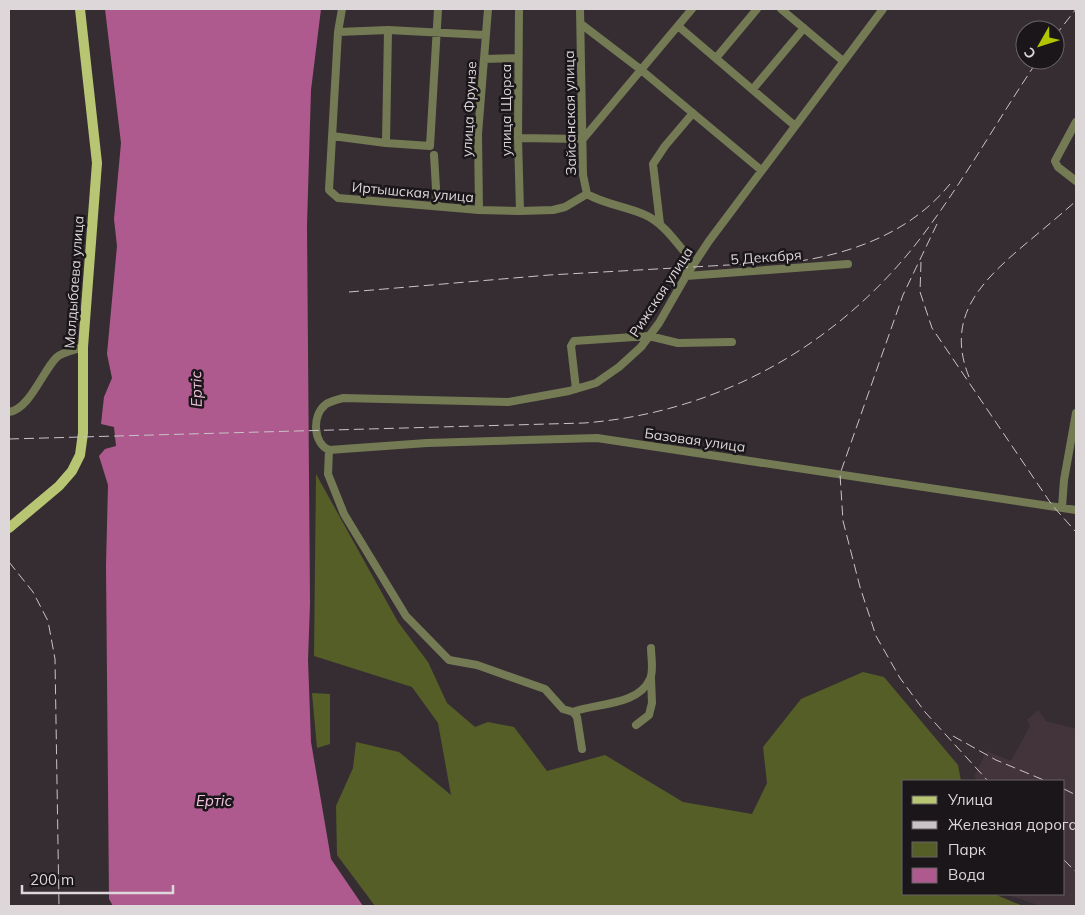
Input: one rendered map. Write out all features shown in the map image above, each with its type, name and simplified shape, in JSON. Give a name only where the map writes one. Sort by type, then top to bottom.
[{"type":"main road","name":"Малдыбаева улица","points":[[9,528],[60,486],[72,471],[80,455],[83,433],[83,347],[97,162],[80,9]]},
{"type":"street","name":"Иртышская улица","points":[[342,9],[338,32],[329,190],[338,198],[479,210],[520,211],[553,210],[565,207],[587,194]]},
{"type":"street","points":[[332,136],[430,146],[438,9]]},
{"type":"street","name":"улица Фрунзе","points":[[479,210],[478,134],[488,9]]},
{"type":"street","name":"улица Щорса","points":[[519,9],[518,138],[520,211]]},
{"type":"street","points":[[518,138],[583,139],[692,9]]},
{"type":"street","points":[[716,58],[757,9]]},
{"type":"street","points":[[781,9],[843,61]]},
{"type":"street","name":"Рижская улица","points":[[329,450],[323,448],[317,434],[317,419],[325,405],[343,398],[508,402],[576,389],[596,383],[618,367],[649,336],[686,276],[761,170],[883,9]]},
{"type":"street","name":"Зайсанская улица","points":[[582,10],[583,139],[584,175],[587,194],[596,200],[644,214],[660,224],[686,254],[686,276]]},
{"type":"street","points":[[581,24],[640,69],[761,170]]},
{"type":"street","points":[[678,26],[794,125]]},
{"type":"street","points":[[753,89],[804,28]]},
{"type":"street","points":[[386,143],[388,30]]},
{"type":"street","points":[[338,32],[388,30],[485,35]]},
{"type":"street","points":[[484,59],[518,58]]},
{"type":"street","points":[[660,224],[653,164],[693,112]]},
{"type":"street","points":[[1076,122],[1055,161],[1058,167],[1076,181]]},
{"type":"street","points":[[434,154],[437,205]]},
{"type":"street","name":"5 Декабря","points":[[686,276],[848,264]]},
{"type":"street","points":[[576,389],[571,346],[574,341],[649,336],[678,343],[732,342]]},
{"type":"street","points":[[9,412],[14,411],[30,395],[58,356],[83,347]]},
{"type":"street","points":[[1062,507],[1076,413]]},
{"type":"street","name":"Базовая улица","points":[[329,450],[427,444],[598,438],[1076,510]]},
{"type":"street","points":[[329,450],[328,474],[344,514],[406,616],[449,660],[477,664],[546,689],[562,709],[573,712],[634,696],[644,688],[651,678]]},
{"type":"street","points":[[636,725],[649,715],[652,703],[652,648]]},
{"type":"street","points":[[573,712],[577,717],[582,749]]},
{"type":"shaded area","points":[[1038,710],[1046,721],[1076,729],[1076,906],[1041,906],[1008,895],[1065,895],[1065,780],[977,780],[974,776],[987,751],[1011,761],[1030,726],[1027,720]]},
{"type":"green space","points":[[316,474],[398,622],[428,662],[447,703],[475,727],[488,722],[514,727],[547,771],[605,755],[683,802],[752,814],[767,783],[763,747],[801,699],[863,672],[884,677],[958,765],[961,780],[902,780],[902,895],[996,895],[1023,906],[375,906],[337,855],[336,806],[353,768],[356,742],[399,752],[451,795],[438,723],[412,687],[314,656]]},
{"type":"green space","points":[[312,693],[330,694],[330,744],[317,748]]},
{"type":"water","name":"Ертіс","points":[[105,9],[321,9],[311,90],[307,225],[310,603],[308,660],[311,742],[331,859],[363,906],[113,906],[109,899],[106,566],[108,485],[99,456],[105,449],[116,446],[114,427],[101,424],[104,397],[112,378],[107,354],[117,246],[114,219],[121,143]]},
{"type":"railway","points":[[1065,23],[1076,9]]},
{"type":"railway","points":[[9,439],[584,423],[632,417],[679,406],[723,390],[766,370],[806,346],[844,317],[880,285],[912,249],[946,203],[1031,70]]},
{"type":"railway","points":[[349,292],[549,275],[800,261],[842,252],[882,236],[919,214],[950,184]]},
{"type":"railway","points":[[969,377],[963,356],[961,336],[964,319],[971,302],[993,273],[1076,201]]},
{"type":"railway","points":[[937,224],[903,295],[840,474],[843,521],[860,587],[876,636],[900,678],[925,712],[987,780]]},
{"type":"railway","points":[[921,262],[920,292],[932,328],[1052,505],[1076,532]]},
{"type":"railway","points":[[9,562],[33,592],[48,621],[55,659],[59,906]]},
{"type":"railway","points":[[953,736],[996,760],[1044,780]]},
{"type":"railway","points":[[1065,790],[1076,795]]},
{"type":"railway","points":[[1065,861],[1076,872]]}]
